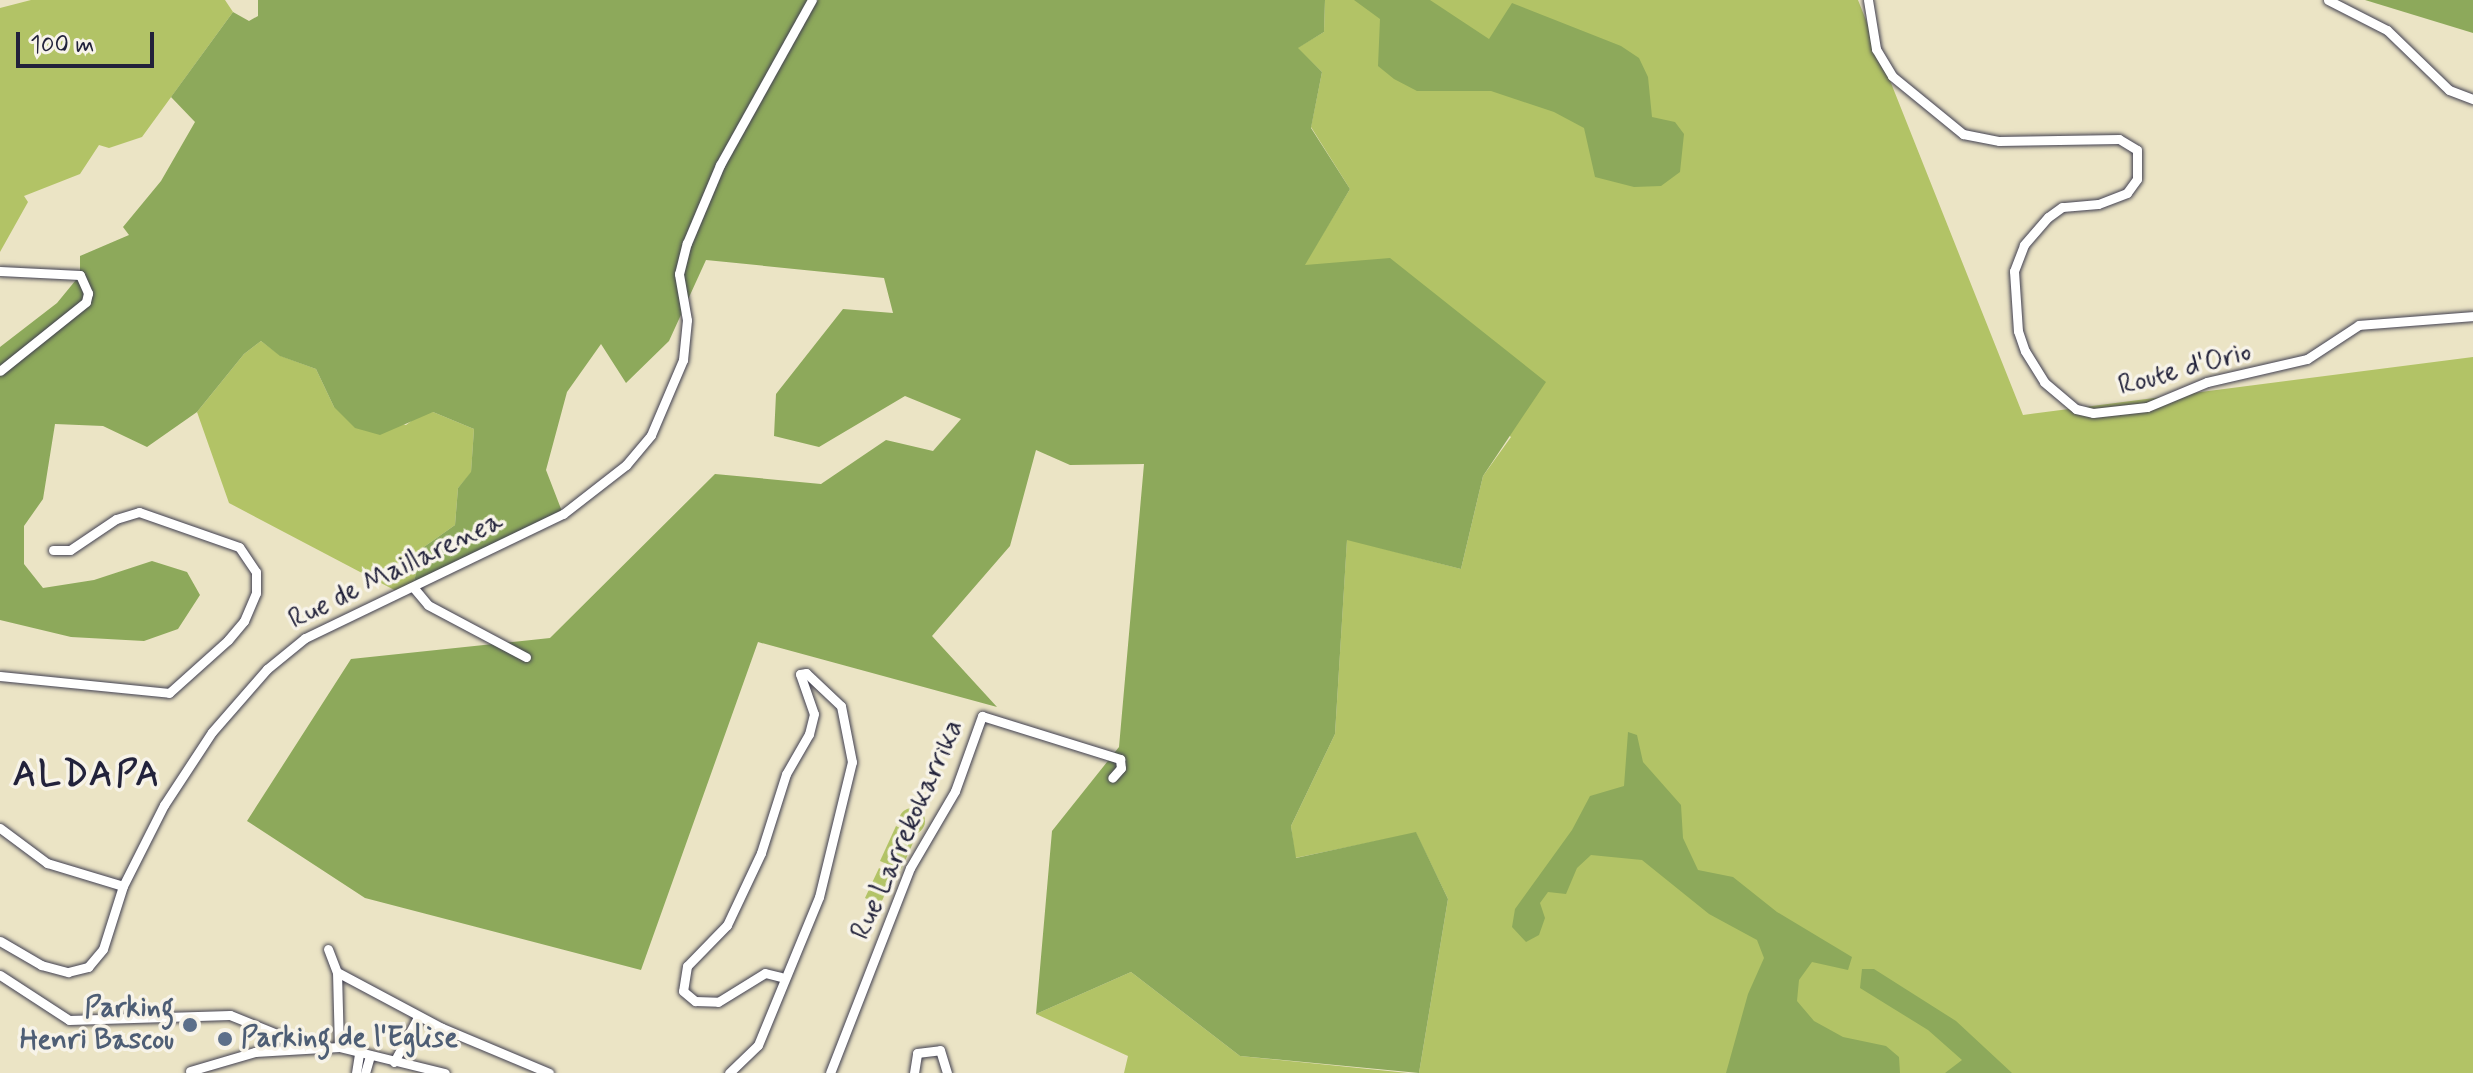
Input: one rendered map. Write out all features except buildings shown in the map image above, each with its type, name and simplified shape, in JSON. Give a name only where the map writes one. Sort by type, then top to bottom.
[{"type":"street","name":"Rue de Maillarenea","points":[[0,941],[41,965],[68,972],[88,967],[103,949],[123,886],[188,769],[267,669],[305,638],[563,514],[626,465],[651,435],[683,360],[687,320],[679,274],[720,165],[812,0]]},
{"type":"street","name":"Route d'Orio","points":[[1868,0],[1876,49],[1892,76],[1963,134],[1999,141],[2119,139],[2137,150],[2137,179],[2127,193],[2055,212],[2024,245],[2014,271],[2018,331],[2025,351],[2044,382],[2076,409],[2106,413],[2147,407],[2207,382],[2307,359],[2359,325],[2473,316]]},
{"type":"street","points":[[2328,0],[2387,30],[2449,90],[2473,99]]},
{"type":"street","points":[[0,271],[80,275],[86,302],[0,371]]},
{"type":"street","points":[[0,676],[169,693],[228,640],[244,621],[256,593],[256,572],[239,547],[139,512],[116,519],[70,550],[53,550]]},
{"type":"street","points":[[413,587],[428,605],[526,657]]},
{"type":"street","points":[[729,1073],[758,1045],[781,977],[819,897],[852,762],[841,706],[806,673],[800,674],[814,714],[809,734],[786,774],[761,853],[727,925],[687,966],[683,991],[695,1001],[718,1002],[765,973],[781,977]]},
{"type":"street","name":"Rue Larrekokarrika","points":[[830,1073],[910,868],[955,791],[982,716],[1120,759],[1121,768],[1112,778]]},
{"type":"street","points":[[0,828],[47,863],[123,886]]},
{"type":"street","points":[[328,949],[337,972],[339,1044]]},
{"type":"street","points":[[337,972],[364,982],[418,1017],[549,1073]]},
{"type":"street","points":[[0,975],[69,1020],[230,1015],[277,1034],[292,1047]]},
{"type":"street","points":[[394,1062],[418,1017]]},
{"type":"street","points":[[190,1071],[292,1047],[339,1044],[364,1056],[445,1073]]},
{"type":"street","points":[[914,1073],[917,1053],[940,1050],[947,1073]]},
{"type":"street","points":[[356,1073],[364,1056]]},
{"type":"street","points":[[364,1056],[365,1073]]},
{"type":"green space","points":[[31,0],[225,0],[233,12],[142,137],[109,148],[99,145],[80,174],[24,196],[28,202],[0,252],[0,8]]},
{"type":"green space","points":[[258,0],[1325,0],[1324,32],[1298,48],[1322,72],[1311,128],[1350,189],[1305,265],[1390,258],[1546,382],[1483,476],[1461,569],[1347,540],[1335,734],[1291,826],[1296,858],[1416,832],[1448,899],[1419,1073],[1240,1056],[1131,972],[1036,1014],[1052,831],[1119,747],[1144,464],[1070,465],[1036,450],[1010,546],[932,636],[997,707],[758,642],[641,970],[365,898],[247,821],[351,659],[550,638],[715,474],[821,484],[886,440],[933,451],[961,419],[905,396],[819,447],[774,436],[776,394],[843,309],[893,313],[884,278],[706,260],[669,341],[626,383],[601,344],[567,392],[546,470],[563,514],[413,587],[421,549],[455,525],[458,488],[471,472],[474,429],[433,412],[380,435],[355,428],[334,407],[316,369],[280,356],[261,341],[244,354],[197,412],[147,447],[103,426],[55,424],[43,499],[24,526],[24,564],[43,588],[94,580],[152,561],[187,572],[200,595],[178,629],[144,641],[71,637],[0,620],[0,347],[57,303],[80,275],[80,256],[129,235],[123,227],[161,181],[195,122],[171,97],[233,12],[249,21],[258,16]]},
{"type":"green space","points":[[1325,0],[1858,0],[2023,415],[2473,357],[2473,1073],[1419,1073],[1448,899],[1416,833],[1295,858],[1291,826],[1335,734],[1347,539],[1461,569],[1483,476],[1511,437],[1304,265],[1350,189],[1311,127],[1322,72],[1297,48],[1324,32]]},
{"type":"green space","points":[[1354,0],[1430,0],[1489,39],[1512,3],[1621,46],[1639,58],[1648,77],[1652,117],[1675,122],[1684,134],[1680,172],[1661,186],[1634,187],[1595,177],[1584,128],[1554,112],[1491,91],[1417,91],[1394,79],[1378,66],[1380,19]]},
{"type":"green space","points":[[2365,0],[2473,0],[2473,33]]},
{"type":"green space","points":[[261,341],[281,356],[316,369],[334,407],[406,425],[422,413],[433,412],[474,429],[471,473],[458,488],[455,525],[421,549],[413,587],[400,593],[229,503],[197,412],[244,354]]},
{"type":"green space","points":[[1628,732],[1637,735],[1643,762],[1681,805],[1683,838],[1698,870],[1733,877],[1777,912],[1852,957],[1848,970],[1812,962],[1799,980],[1797,1001],[1814,1021],[1843,1037],[1886,1046],[1899,1057],[1900,1073],[1726,1073],[1748,994],[1764,958],[1757,940],[1709,914],[1642,860],[1591,855],[1577,868],[1566,894],[1548,892],[1540,903],[1545,918],[1539,935],[1526,942],[1512,927],[1515,909],[1572,830],[1590,796],[1624,786]]},
{"type":"green space","points":[[912,808],[921,812],[925,821],[921,830],[912,834],[903,830],[899,821],[903,812]]},
{"type":"green space","points":[[896,826],[916,836],[901,870],[880,861]]},
{"type":"green space","points":[[879,868],[894,875],[880,905],[865,898]]},
{"type":"green space","points":[[1862,969],[1874,969],[1956,1021],[2012,1073],[1945,1073],[1962,1060],[1928,1030],[1860,988]]},
{"type":"green space","points":[[1131,972],[1240,1056],[1408,1073],[1124,1073],[1128,1056],[1036,1014]]},
{"type":"place","name":"Parking Henri Bascou","points":[[190,1025]]},
{"type":"place","name":"Parking de l'Eglise","points":[[225,1039]]},
{"type":"district","name":"ALDAPA","points":[[87,776]]}]
